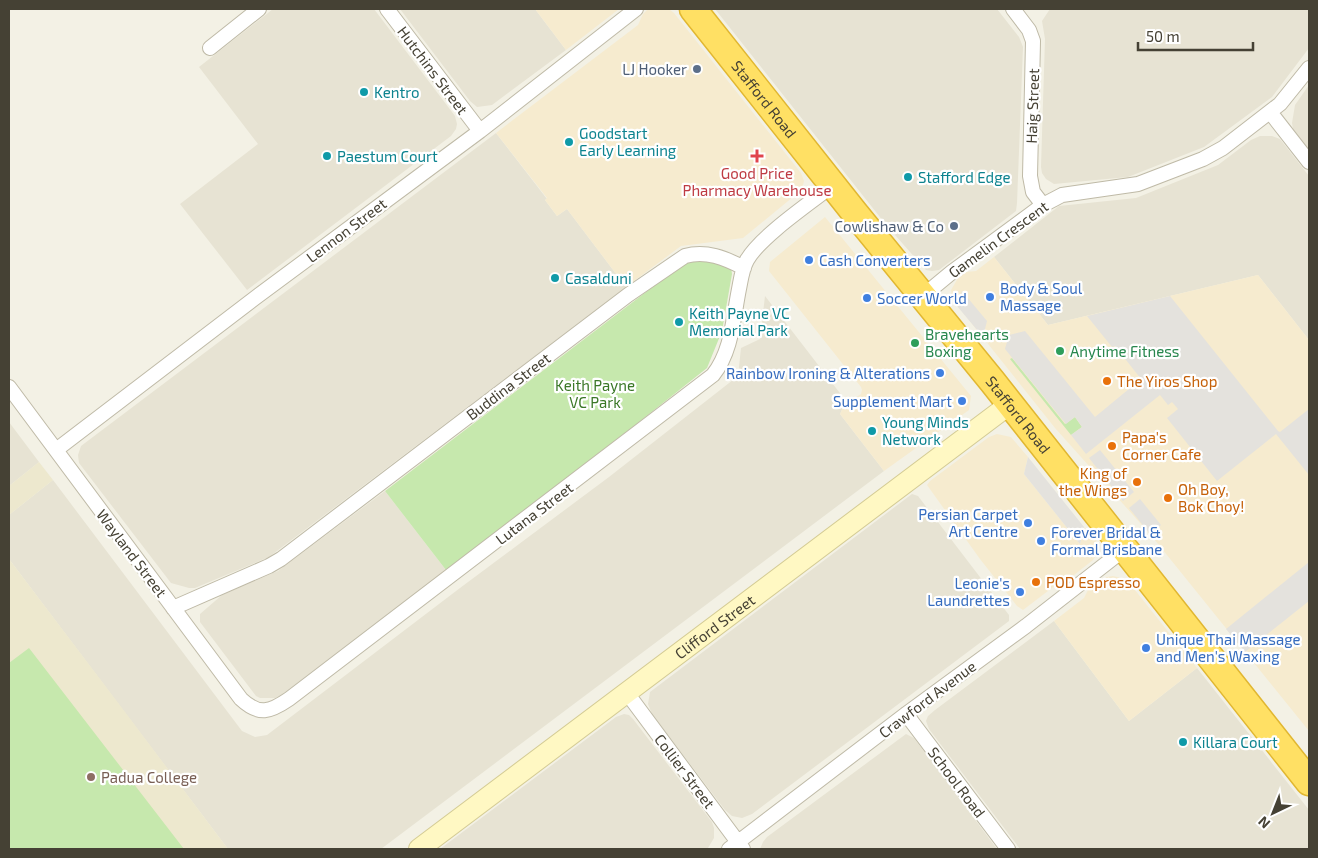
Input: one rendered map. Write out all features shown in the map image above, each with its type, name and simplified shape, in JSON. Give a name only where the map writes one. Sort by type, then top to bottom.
[{"type":"highway","name":"Stafford Road","points":[[693,9],[1126,548],[1308,778]]},
{"type":"street","points":[[210,48],[260,9]]},
{"type":"street","name":"Hutchins Street","points":[[386,9],[480,131]]},
{"type":"street","name":"Lennon Street","points":[[56,450],[262,293],[480,131],[636,9]]},
{"type":"street","name":"Haig Street","points":[[1013,9],[1029,30],[1033,41],[1030,176],[1033,192],[1043,205]]},
{"type":"street","name":"Gamelin Crescent","points":[[923,296],[952,272],[1043,205],[1062,195],[1138,184],[1204,159],[1223,148],[1270,112],[1296,86],[1309,68]]},
{"type":"street","points":[[1270,112],[1309,162]]},
{"type":"street","points":[[744,268],[753,252],[766,238],[833,185]]},
{"type":"street","name":"Buddina Street","points":[[173,608],[281,559],[642,285],[685,256],[695,253],[716,256],[744,268]]},
{"type":"street","name":"Lutana Street","points":[[261,712],[274,709],[289,699],[713,376],[727,350],[744,268]]},
{"type":"street","name":"Wayland Street","points":[[9,387],[241,699],[261,712]]},
{"type":"street","name":"Clifford Street","points":[[419,849],[1010,404]]},
{"type":"street","name":"Crawford Avenue","points":[[737,847],[906,714],[1026,626],[1126,548]]},
{"type":"street","name":"Collier Street","points":[[627,693],[737,847]]},
{"type":"street","name":"School Road","points":[[906,714],[1008,849]]},
{"type":"shaded area","points":[[273,9],[374,9],[455,116],[457,124],[451,136],[247,290],[180,204],[258,144],[199,67]]},
{"type":"shaded area","points":[[400,9],[535,9],[566,50],[492,105],[477,107],[470,101]]},
{"type":"shaded area","points":[[535,9],[619,9],[566,50]]},
{"type":"shaded area","points":[[648,9],[669,9],[674,13],[801,173],[804,181],[799,192],[743,238],[681,246],[626,287],[567,209],[557,216],[545,200],[547,198],[496,133],[638,25],[643,14]]},
{"type":"shaded area","points":[[715,9],[997,9],[1019,37],[1023,47],[1016,211],[939,270],[926,270],[887,226]]},
{"type":"shaded area","points":[[1050,9],[1309,9],[1309,48],[1272,97],[1204,147],[1128,177],[1054,184],[1046,179],[1041,167],[1045,39],[1042,21]]},
{"type":"shaded area","points":[[1309,85],[1309,150],[1293,129],[1292,123],[1295,105]]},
{"type":"shaded area","points":[[496,133],[547,199],[545,200],[557,216],[567,209],[626,287],[269,557],[195,588],[171,583],[79,463],[78,455],[81,446]]},
{"type":"shaded area","points":[[1260,136],[1272,136],[1280,139],[1309,176],[1309,340],[1258,275],[1048,325],[994,257],[1059,206],[1136,198],[1218,165],[1251,140]]},
{"type":"shaded area","points":[[825,217],[971,396],[969,410],[884,471],[840,414],[846,401],[852,400],[861,394],[861,387],[769,271],[770,262]]},
{"type":"shaded area","points":[[994,257],[1048,325],[1258,275],[1309,340],[1309,731],[1150,534],[1055,428],[953,300],[951,290],[958,278],[966,272],[976,271]]},
{"type":"shaded area","points":[[962,291],[987,321],[983,337],[957,306]]},
{"type":"shaded area","points":[[765,296],[846,401],[840,414],[884,471],[381,849],[228,849],[9,559],[9,515],[53,480],[242,731],[255,737],[267,735],[609,477],[738,376],[741,348],[760,339]]},
{"type":"shaded area","points":[[1170,296],[1278,431],[1280,432],[1309,409],[1309,475],[1276,434],[1217,481],[1167,418],[1178,409],[1172,402],[1168,405],[1160,395],[1086,454],[1071,435],[1082,427],[1075,417],[1066,424],[1005,349],[1009,335],[1025,331],[1095,417],[1141,379],[1115,346],[1112,347],[1087,316]]},
{"type":"shaded area","points":[[9,422],[39,462],[9,486]]},
{"type":"shaded area","points":[[997,434],[1011,437],[1028,457],[1024,474],[1080,544],[1084,527],[1098,543],[1099,548],[1093,560],[1074,575],[1069,575],[1023,610],[1017,606],[980,559],[927,485],[989,437]]},
{"type":"shaded area","points":[[1100,450],[1134,492],[1123,501],[1089,458]]},
{"type":"shaded area","points":[[1028,457],[1084,527],[1080,544],[1024,474]]},
{"type":"shaded area","points":[[39,462],[53,480],[9,515],[9,486]]},
{"type":"shaded area","points":[[385,491],[446,570],[280,696],[260,698],[256,696],[200,622],[200,614],[222,595],[278,571]]},
{"type":"shaded area","points":[[912,494],[918,496],[1009,615],[1009,621],[752,814],[742,818],[732,816],[725,810],[652,714],[648,704],[650,692]]},
{"type":"shaded area","points":[[1140,499],[1161,525],[1150,534],[1129,508]]},
{"type":"shaded area","name":"Padua College","points":[[9,559],[119,704],[228,849],[9,849]]},
{"type":"shaded area","points":[[1309,562],[1309,601],[1245,652],[1226,629]]},
{"type":"shaded area","points":[[1113,576],[1121,578],[1131,585],[1197,668],[1129,721],[1054,621],[1084,598],[1088,590],[1098,582]]},
{"type":"shaded area","points":[[1054,621],[1129,721],[1197,668],[1309,810],[1309,849],[1020,849],[929,729],[926,721],[928,716],[935,710]]},
{"type":"shaded area","points":[[624,714],[629,715],[633,719],[712,822],[714,838],[708,848],[440,849],[616,717]]},
{"type":"shaded area","points":[[906,734],[914,738],[997,849],[760,849],[767,837]]},
{"type":"green space","name":"Keith Payne VC Park","points":[[708,257],[731,267],[732,274],[722,331],[707,368],[446,570],[385,491],[684,263]]},
{"type":"green space","points":[[1012,358],[1065,424],[1075,417],[1082,427],[1071,435],[1010,359]]},
{"type":"green space","name":"Padua College","points":[[29,648],[184,849],[9,849],[9,663]]},
{"type":"place","name":"LJ Hooker","points":[[697,69]]},
{"type":"place","name":"Kentro","points":[[364,92]]},
{"type":"place","name":"Goodstart Early Learning","points":[[569,142]]},
{"type":"place","name":"Paestum Court","points":[[327,156]]},
{"type":"place","name":"Good Price Pharmacy Warehouse","points":[[757,156]]},
{"type":"place","name":"Stafford Edge","points":[[908,177]]},
{"type":"place","name":"Cowlishaw & Co","points":[[954,226]]},
{"type":"place","name":"Cash Converters","points":[[809,260]]},
{"type":"place","name":"Casalduni","points":[[555,278]]},
{"type":"place","name":"Body & Soul Massage","points":[[990,297]]},
{"type":"place","name":"Soccer World","points":[[867,298]]},
{"type":"place","name":"Keith Payne VC Memorial Park","points":[[679,322]]},
{"type":"place","name":"Bravehearts Boxing","points":[[915,343]]},
{"type":"place","name":"Anytime Fitness","points":[[1060,351]]},
{"type":"place","name":"Rainbow Ironing & Alterations","points":[[940,373]]},
{"type":"place","name":"The Yiros Shop","points":[[1107,381]]},
{"type":"place","name":"Supplement Mart","points":[[962,401]]},
{"type":"place","name":"Young Minds Network","points":[[872,431]]},
{"type":"place","name":"Papa's Corner Cafe","points":[[1112,446]]},
{"type":"place","name":"King of the Wings","points":[[1137,482]]},
{"type":"place","name":"Oh Boy, Bok Choy!","points":[[1168,498]]},
{"type":"place","name":"Persian Carpet Art Centre","points":[[1028,523]]},
{"type":"place","name":"Forever Bridal & Formal Brisbane","points":[[1041,541]]},
{"type":"place","name":"POD Espresso","points":[[1036,582]]},
{"type":"place","name":"Leonie's Laundrettes","points":[[1020,592]]},
{"type":"place","name":"Unique Thai Massage and Men's Waxing","points":[[1146,648]]},
{"type":"place","name":"Killara Court","points":[[1183,742]]},
{"type":"place","name":"Padua College","points":[[91,777]]}]
